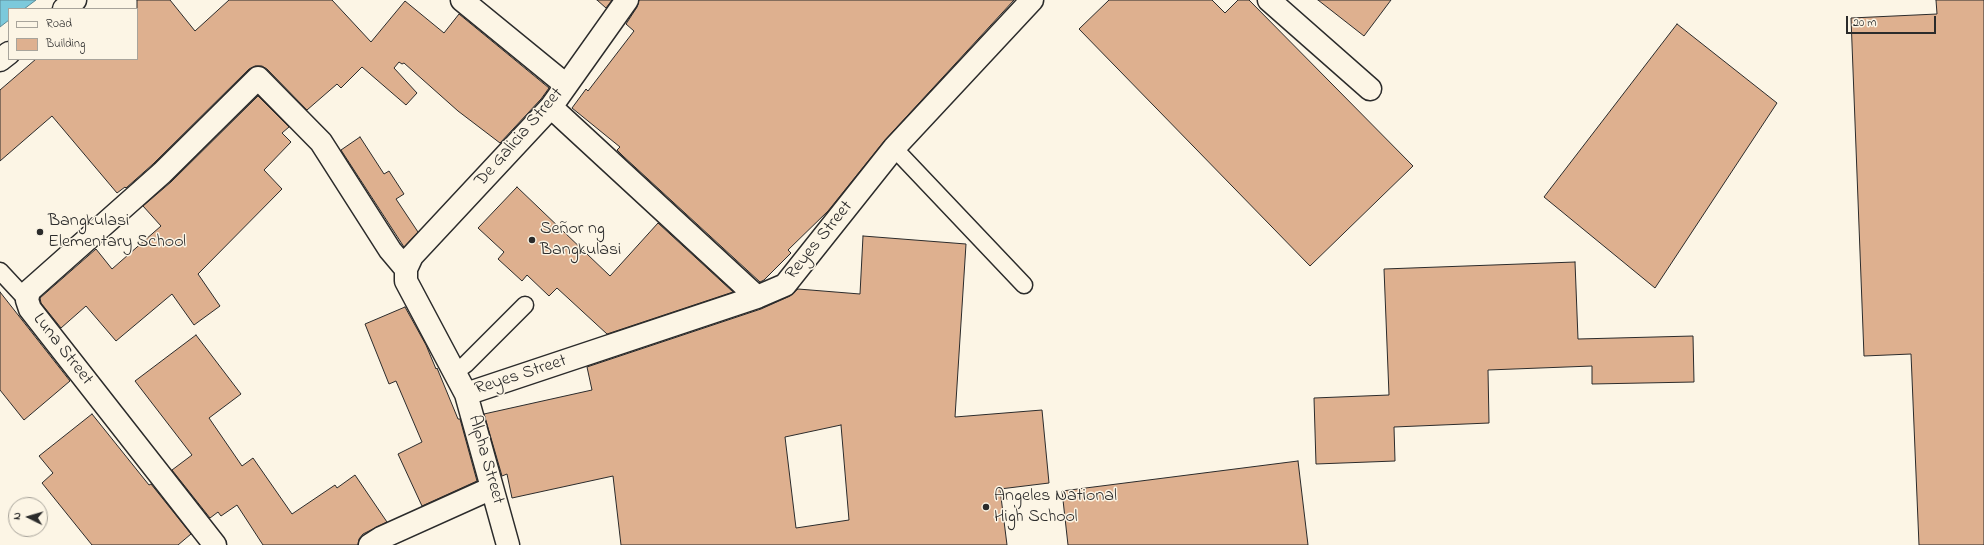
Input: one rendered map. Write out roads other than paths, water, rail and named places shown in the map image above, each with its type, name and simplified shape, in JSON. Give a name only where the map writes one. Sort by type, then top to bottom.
[{"type":"street","points":[[65,8],[75,0]]},
{"type":"street","points":[[462,0],[566,85]]},
{"type":"street","name":"De Galicia Street","points":[[406,269],[412,256],[551,107],[627,0]]},
{"type":"street","name":"Reyes Street","points":[[466,394],[757,297],[785,285],[894,148],[1032,0]]},
{"type":"street","points":[[1269,0],[1370,89]]},
{"type":"street","points":[[0,60],[8,54]]},
{"type":"street","name":"Luna Street","points":[[215,545],[30,309],[27,300],[29,291],[162,173],[258,78],[321,142],[390,250],[406,269]]},
{"type":"street","points":[[551,107],[757,297]]},
{"type":"street","name":"Alpha Street","points":[[406,269],[406,281],[466,394],[508,545]]},
{"type":"street","points":[[370,545],[381,538],[492,488]]},
{"type":"lane","points":[[894,148],[1024,285]]},
{"type":"lane","points":[[0,271],[27,300]]},
{"type":"lane","points":[[455,372],[466,364],[525,305]]},
{"type":"water","points":[[0,0],[36,0],[25,8],[8,8],[8,21],[0,27]]},
{"type":"place","name":"Bangkulasi Elementary School","points":[[40,232]]},
{"type":"place","name":"Señor ng Bangkulasi","points":[[532,240]]},
{"type":"place","name":"Angeles National High School","points":[[986,507]]}]
